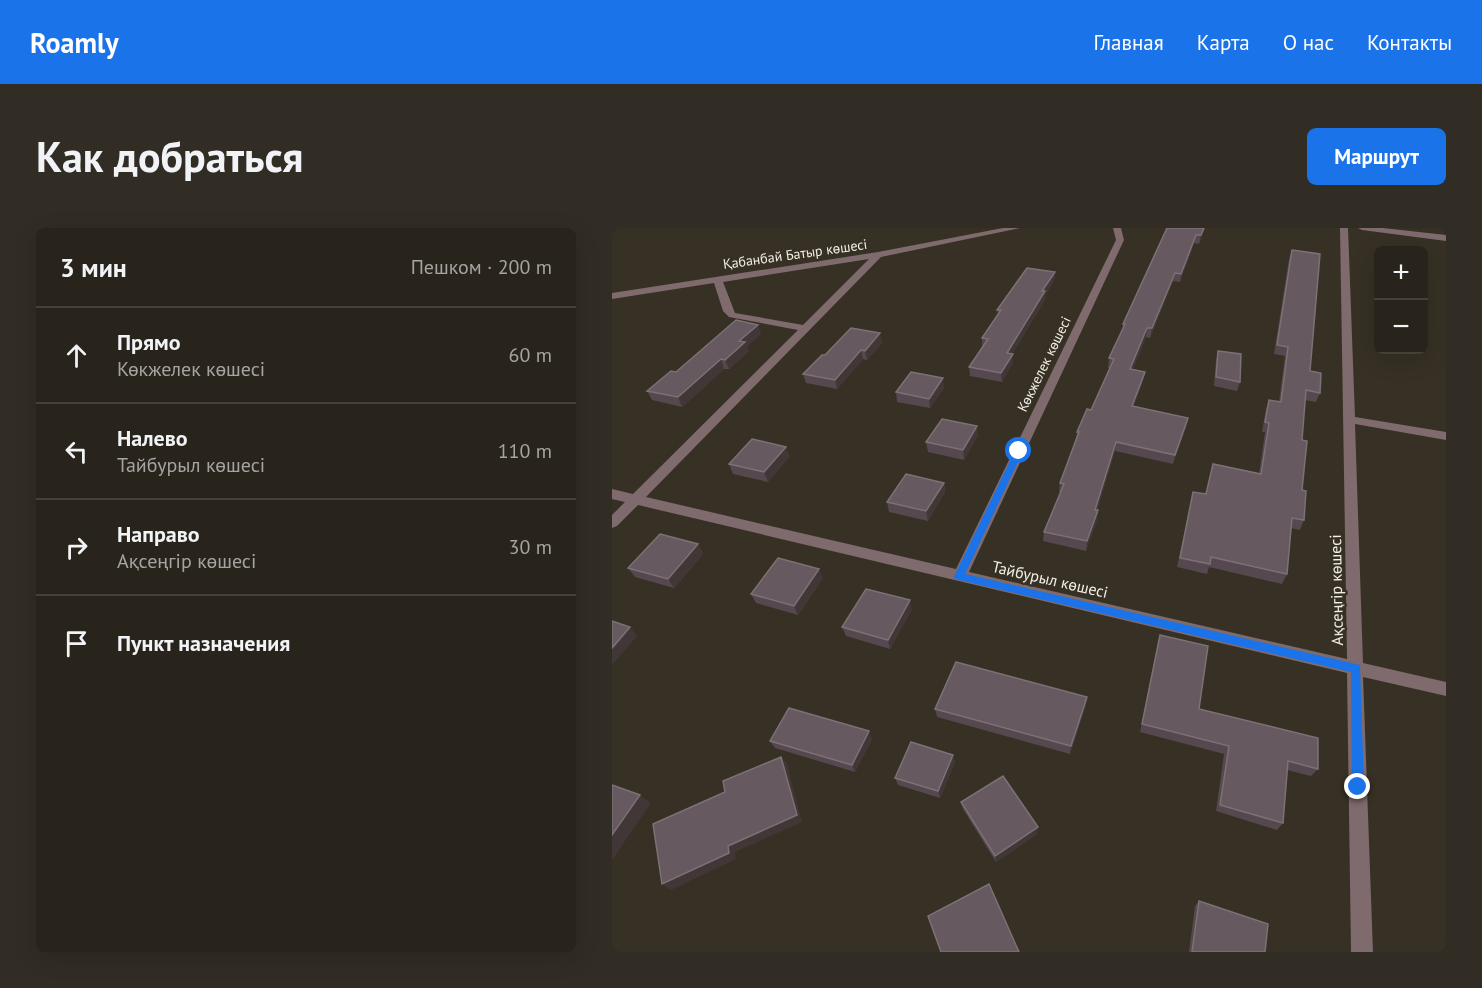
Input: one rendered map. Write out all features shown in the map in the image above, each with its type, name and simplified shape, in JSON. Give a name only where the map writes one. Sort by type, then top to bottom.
[{"type":"street","name":"Қабанбай Батыр көшесі","points":[[612,296],[878,255],[1016,228]]},
{"type":"street","name":"Көкжелек көшесі","points":[[959,577],[1120,240],[1117,228]]},
{"type":"street","name":"Ақсеңгір көшесі","points":[[1344,228],[1362,952]]},
{"type":"street","points":[[1362,228],[1446,238]]},
{"type":"street","points":[[612,523],[878,255]]},
{"type":"street","points":[[717,279],[728,311],[732,315],[805,328]]},
{"type":"street","points":[[1350,420],[1446,436]]},
{"type":"street","name":"Тайбурыл көшесі","points":[[612,494],[959,577],[1446,689]]},
{"type":"building","points":[[1167,228],[1204,228],[1201,235],[1196,235],[1181,274],[1175,273],[1152,328],[1147,328],[1130,369],[1145,372],[1132,406],[1188,418],[1175,455],[1116,442],[1095,510],[1098,510],[1087,541],[1044,532],[1064,484],[1060,483],[1079,432],[1077,432],[1087,409],[1091,410],[1114,359],[1109,358]]},
{"type":"building","points":[[1292,250],[1320,254],[1310,371],[1321,373],[1320,393],[1306,390],[1302,440],[1307,441],[1302,490],[1306,491],[1304,520],[1292,518],[1287,574],[1211,557],[1210,564],[1180,558],[1193,492],[1206,494],[1213,464],[1261,474],[1269,423],[1265,422],[1269,400],[1281,402],[1288,347],[1277,345]]},
{"type":"building","points":[[1027,268],[1055,272],[1007,353],[1013,354],[1001,373],[969,367],[988,339],[982,338],[1001,310],[997,310]]},
{"type":"building","points":[[736,320],[758,325],[739,341],[745,342],[725,360],[721,359],[678,397],[647,391],[671,371],[676,372]]},
{"type":"building","points":[[851,328],[880,333],[865,351],[861,350],[835,380],[803,374],[822,355],[825,355]]},
{"type":"building","points":[[1218,351],[1241,354],[1240,382],[1216,377]]},
{"type":"building","points":[[911,372],[943,378],[929,399],[896,392]]},
{"type":"building","points":[[942,419],[977,426],[963,450],[926,442]]},
{"type":"building","points":[[752,439],[786,447],[764,472],[729,464]]},
{"type":"building","points":[[906,474],[944,483],[926,511],[887,502]]},
{"type":"building","points":[[660,534],[698,544],[668,579],[628,568]]},
{"type":"building","points":[[778,558],[819,569],[794,606],[751,594]]},
{"type":"building","points":[[866,589],[910,600],[888,640],[842,627]]},
{"type":"building","points":[[612,621],[630,627],[612,648]]},
{"type":"building","points":[[1160,635],[1208,646],[1199,709],[1318,738],[1318,769],[1288,761],[1283,823],[1220,805],[1229,746],[1142,724]]},
{"type":"building","points":[[956,662],[1087,697],[1071,746],[935,709]]},
{"type":"building","points":[[789,708],[869,731],[852,765],[770,741]]},
{"type":"building","points":[[911,742],[953,755],[938,791],[895,778]]},
{"type":"building","points":[[781,757],[797,815],[728,846],[729,853],[662,884],[653,824],[725,792],[723,781]]},
{"type":"building","points":[[1003,776],[1038,827],[995,856],[961,802]]},
{"type":"building","points":[[612,785],[640,795],[612,835]]},
{"type":"building","points":[[989,884],[1019,952],[941,952],[928,916]]},
{"type":"building","points":[[1199,901],[1268,924],[1265,952],[1192,952]]},
{"type":"route","points":[[1019,451],[959,577],[1356,668],[1358,787]]}]
